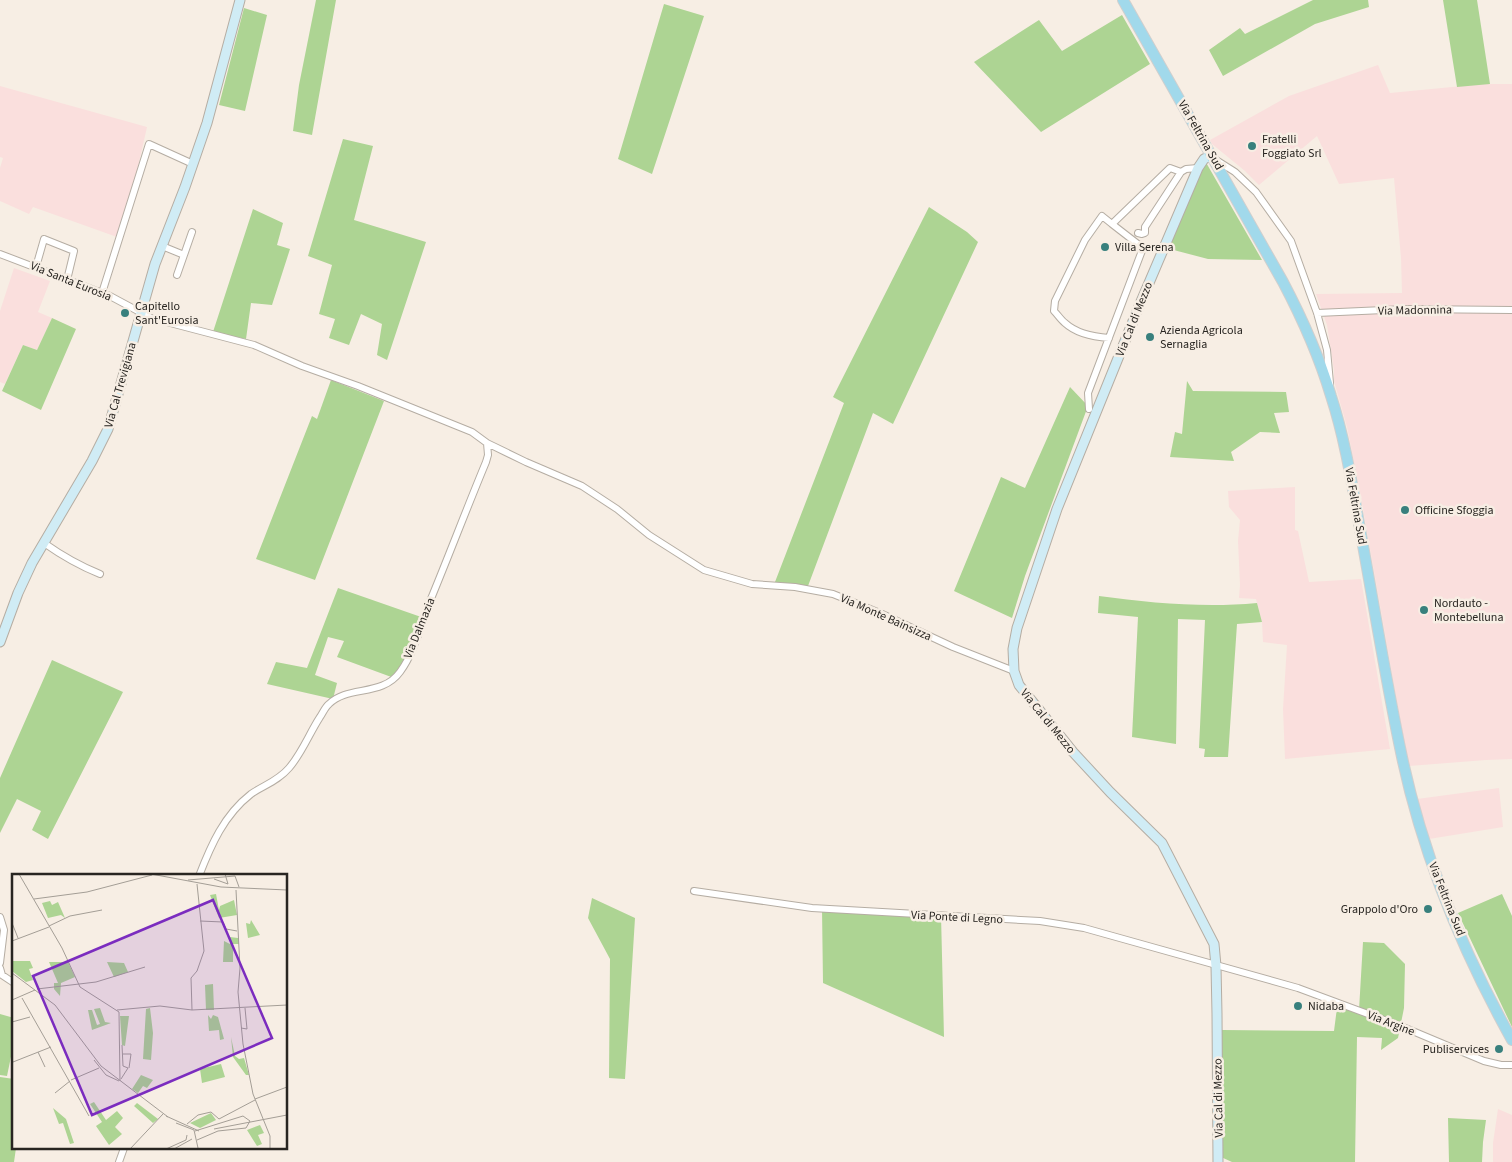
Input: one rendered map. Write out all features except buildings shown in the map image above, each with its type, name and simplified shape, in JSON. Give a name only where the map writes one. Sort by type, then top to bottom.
[{"type":"main road","name":"Via Feltrina Sud","points":[[1123,0],[1296,307],[1314,346],[1331,397],[1346,456],[1401,756],[1414,809],[1443,894],[1468,951],[1512,1040]]},
{"type":"street","name":"Via Cal Trevigiana","points":[[0,642],[18,593],[108,429],[140,312],[162,246],[193,164],[212,104],[240,0]]},
{"type":"street","points":[[102,293],[149,144],[193,164]]},
{"type":"street","points":[[1213,157],[1235,172],[1256,192],[1290,241],[1317,313],[1328,361],[1331,397]]},
{"type":"street","name":"Via Cal di Mezzo","points":[[1213,157],[1204,159],[1198,168],[1140,304],[1057,509],[1017,628],[1012,649],[1014,671],[1020,685],[1073,752],[1162,843],[1214,944],[1216,966],[1218,1162]]},
{"type":"street","points":[[1112,224],[1170,168],[1181,172]]},
{"type":"street","points":[[1134,241],[1138,232],[1145,233],[1145,227],[1181,172],[1186,169],[1198,168]]},
{"type":"street","points":[[1089,409],[1088,393],[1110,338],[1143,248],[1102,216],[1085,240],[1055,301],[1054,311],[1064,323],[1080,332],[1097,337],[1110,338]]},
{"type":"street","points":[[177,276],[192,232]]},
{"type":"street","points":[[36,267],[44,239],[74,251],[67,280]]},
{"type":"street","points":[[162,246],[184,255]]},
{"type":"street","name":"Via Santa Eurosia","points":[[0,254],[102,293],[140,312]]},
{"type":"street","name":"Via Madonnina","points":[[1317,313],[1406,309],[1512,310]]},
{"type":"street","points":[[140,312],[151,318],[254,345],[302,366],[358,386],[472,432],[487,443]]},
{"type":"street","name":"Via Monte Bainsizza","points":[[487,443],[582,486],[617,509],[649,535],[704,570],[752,584],[833,594],[880,613],[953,647],[1014,671]]},
{"type":"street","name":"Via Dalmazia","points":[[200,874],[227,817],[252,793],[279,778],[289,768],[329,704],[347,695],[386,684],[393,680],[400,672],[414,645],[486,462],[488,455],[487,443]]},
{"type":"street","points":[[44,543],[88,570],[100,574]]},
{"type":"street","name":"Via Ponte di Legno","points":[[694,891],[812,908],[1040,921],[1084,928],[1216,966]]},
{"type":"street","points":[[0,917],[4,930],[0,963]]},
{"type":"street","name":"Via Argine","points":[[1216,966],[1298,988],[1403,1027],[1484,1061],[1509,1065]]},
{"type":"street","points":[[0,968],[2,975],[12,982]]},
{"type":"shaded area","points":[[1378,65],[1390,93],[1483,84],[1512,84],[1512,759],[1409,766],[1360,492],[1347,427],[1334,381],[1327,325],[1316,294],[1402,293],[1394,178],[1339,184],[1317,136],[1259,185],[1212,144],[1210,140],[1289,96]]},
{"type":"shaded area","points":[[0,86],[147,127],[138,167],[117,237],[33,207],[29,214],[0,201],[0,168],[3,158],[0,157]]},
{"type":"shaded area","points":[[14,268],[50,281],[38,312],[52,318],[37,350],[23,345],[5,384],[0,382],[0,311]]},
{"type":"shaded area","points":[[1295,487],[1295,530],[1298,531],[1309,582],[1361,579],[1390,749],[1285,759],[1283,709],[1287,645],[1263,642],[1262,622],[1256,599],[1239,598],[1238,541],[1240,520],[1229,507],[1228,491]]},
{"type":"shaded area","points":[[1499,788],[1503,827],[1429,839],[1417,799]]},
{"type":"shaded area","points":[[1498,1109],[1512,1115],[1512,1162],[1493,1162],[1493,1143]]},
{"type":"green space","points":[[316,0],[336,0],[312,135],[293,131],[299,85]]},
{"type":"green space","points":[[1313,0],[1368,0],[1369,7],[1315,24],[1223,76],[1209,50],[1240,28],[1245,34]]},
{"type":"green space","points":[[1443,0],[1477,0],[1490,84],[1457,87]]},
{"type":"green space","points":[[664,4],[704,16],[652,174],[618,159]]},
{"type":"green space","points":[[244,8],[267,15],[245,111],[219,105]]},
{"type":"green space","points":[[1122,15],[1150,64],[1041,132],[974,62],[1039,20],[1062,51]]},
{"type":"green space","points":[[343,139],[373,146],[354,220],[426,242],[387,360],[377,355],[382,324],[361,314],[349,345],[329,338],[335,319],[319,314],[332,265],[308,256]]},
{"type":"green space","points":[[1204,159],[1262,260],[1208,259],[1166,248]]},
{"type":"green space","points":[[929,207],[967,232],[978,242],[893,424],[873,413],[808,586],[775,582],[844,403],[833,397]]},
{"type":"green space","points":[[253,209],[283,223],[277,245],[290,249],[272,305],[251,303],[246,339],[213,332]]},
{"type":"green space","points":[[52,318],[76,329],[41,410],[2,391],[23,345],[37,350]]},
{"type":"green space","points":[[331,380],[384,401],[315,580],[256,559],[312,416],[317,419]]},
{"type":"green space","points":[[1187,381],[1193,391],[1286,392],[1289,412],[1274,413],[1280,433],[1260,432],[1231,452],[1234,461],[1170,457],[1175,432],[1182,434]]},
{"type":"green space","points":[[1070,387],[1088,406],[1025,576],[1012,618],[954,591],[1001,477],[1025,488]]},
{"type":"green space","points":[[338,588],[424,618],[411,654],[394,678],[337,657],[344,641],[328,637],[315,675],[337,683],[333,699],[267,684],[276,662],[307,668]]},
{"type":"green space","points":[[1099,596],[1178,604],[1257,603],[1262,622],[1237,624],[1228,757],[1204,757],[1205,749],[1199,748],[1205,620],[1178,619],[1176,744],[1132,737],[1138,617],[1098,613]]},
{"type":"green space","points":[[52,660],[123,692],[48,839],[32,830],[41,811],[17,799],[0,833],[0,778]]},
{"type":"green space","points":[[1502,894],[1512,916],[1512,1027],[1458,913]]},
{"type":"green space","points":[[592,898],[635,918],[625,1079],[609,1078],[610,959],[588,918]]},
{"type":"green space","points":[[822,908],[941,915],[944,1037],[823,983]]},
{"type":"green space","points":[[1363,942],[1384,943],[1405,964],[1404,1008],[1398,1038],[1381,1050],[1382,1038],[1357,1037],[1355,1162],[1232,1162],[1221,1157],[1222,1030],[1334,1031],[1338,1000],[1359,1010]]},
{"type":"green space","points":[[0,1014],[12,1017],[12,1052],[7,1076],[0,1075]]},
{"type":"green space","points":[[0,1077],[12,1079],[12,1150],[16,1150],[14,1162],[0,1162]]},
{"type":"green space","points":[[1448,1118],[1486,1120],[1482,1162],[1449,1162]]},
{"type":"place","name":"Fratelli Foggiato Srl","points":[[1252,146]]},
{"type":"place","name":"Villa Serena","points":[[1105,247]]},
{"type":"place","name":"Capitello Sant'Eurosia","points":[[125,313]]},
{"type":"place","name":"Azienda Agricola Sernaglia","points":[[1150,337]]},
{"type":"place","name":"Officine Sfoggia","points":[[1405,510]]},
{"type":"place","name":"Nordauto - Montebelluna","points":[[1424,610]]},
{"type":"place","name":"Grappolo d'Oro","points":[[1428,909]]},
{"type":"place","name":"Nidaba","points":[[1298,1006]]},
{"type":"place","name":"Publiservices","points":[[1499,1049]]}]
